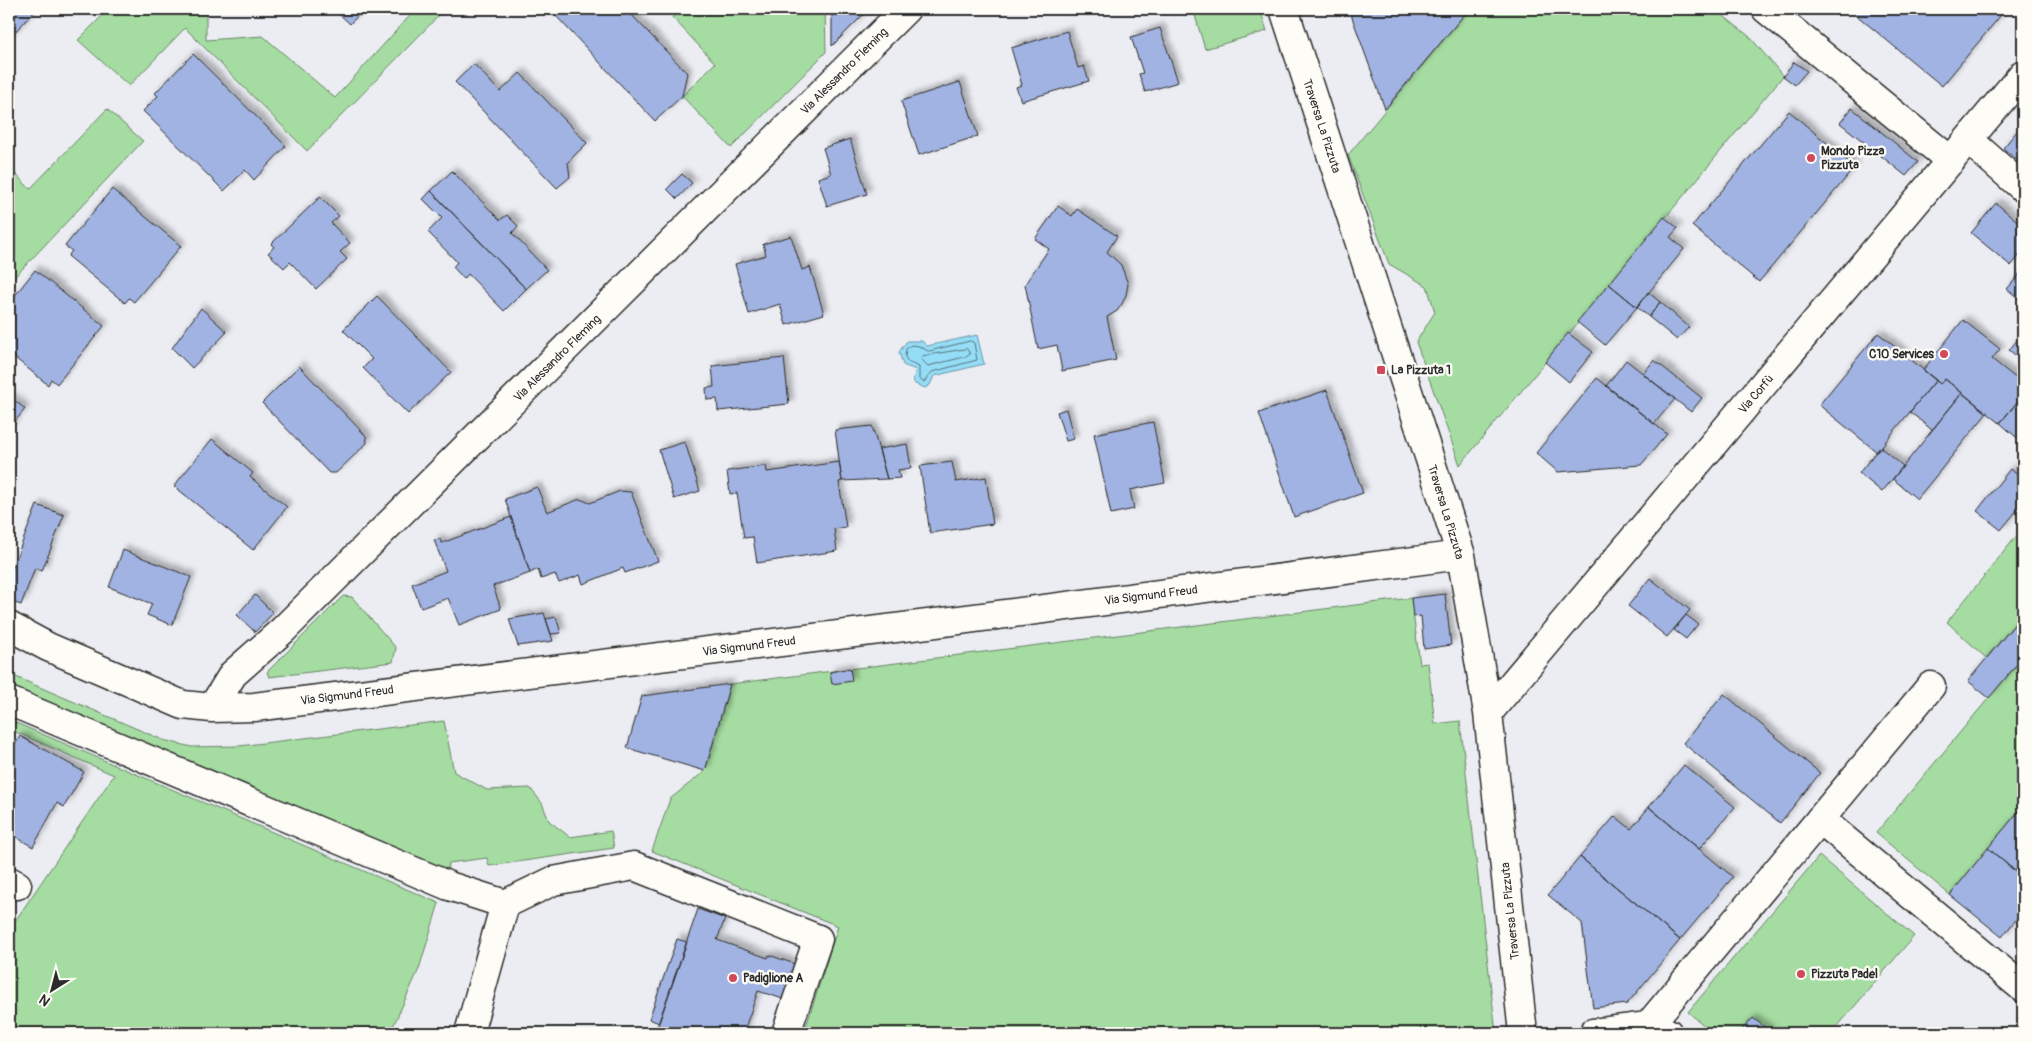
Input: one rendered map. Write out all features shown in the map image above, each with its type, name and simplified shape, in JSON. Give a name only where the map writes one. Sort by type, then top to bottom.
[{"type":"street","name":"Via Alessandro Fleming","points":[[212,708],[233,674],[283,630],[906,9]]},
{"type":"street","name":"Traversa La Pizzuta","points":[[1284,9],[1460,555],[1488,713],[1523,1033]]},
{"type":"street","points":[[1766,9],[1951,161]]},
{"type":"street","name":"Via Corfù","points":[[1488,713],[2023,74]]},
{"type":"street","points":[[1969,140],[2023,188]]},
{"type":"street","name":"Via Sigmund Freud","points":[[48,647],[183,705],[212,708],[264,706],[918,626],[1460,555]]},
{"type":"street","points":[[9,626],[48,647]]},
{"type":"street","points":[[9,634],[48,647]]},
{"type":"street","points":[[1592,1033],[1658,1030],[1820,819],[1931,686]]},
{"type":"street","points":[[9,701],[449,886],[505,904],[553,881],[634,866],[818,939],[786,1033]]},
{"type":"street","points":[[1820,819],[2023,988]]},
{"type":"street","points":[[469,1033],[505,904]]},
{"type":"green space","points":[[416,9],[445,9],[307,151],[185,28],[129,86],[78,40],[108,10],[206,11],[206,40],[263,36],[335,98]]},
{"type":"green space","points":[[681,9],[825,9],[826,52],[731,148],[682,96],[715,63],[672,17]]},
{"type":"green space","points":[[1193,9],[1260,9],[1267,31],[1205,49]]},
{"type":"green space","points":[[1469,9],[1715,9],[1750,37],[1783,76],[1460,465],[1416,342],[1435,312],[1427,286],[1389,264],[1348,155]]},
{"type":"green space","points":[[107,109],[143,141],[9,283],[9,167],[30,189]]},
{"type":"green space","points":[[2023,528],[2023,614],[1986,658],[1947,622]]},
{"type":"green space","points":[[343,596],[352,597],[396,648],[393,662],[269,677],[267,672]]},
{"type":"green space","points":[[1411,598],[1420,664],[1428,663],[1435,724],[1460,721],[1496,1033],[804,1033],[838,926],[652,851],[670,799],[705,771],[730,684]]},
{"type":"green space","points":[[2023,657],[2023,806],[1950,895],[1876,833]]},
{"type":"green space","points":[[9,674],[163,740],[192,747],[239,746],[444,721],[454,772],[487,790],[530,788],[542,803],[549,821],[570,837],[611,831],[614,848],[489,866],[487,858],[449,863],[447,871],[9,687]]},
{"type":"green space","points":[[9,720],[439,903],[419,969],[390,1033],[9,1033],[9,930],[114,775],[9,729]]},
{"type":"green space","name":"Pizzuta Padel","points":[[1819,856],[1914,936],[1832,1033],[1713,1033],[1688,1012]]},
{"type":"water","points":[[977,335],[984,364],[934,376],[930,385],[925,388],[915,384],[913,380],[916,370],[903,365],[899,352],[907,341],[922,341],[927,346]]},
{"type":"building","points":[[9,9],[37,9],[9,38]]},
{"type":"building","points":[[334,9],[364,9],[350,24]]},
{"type":"building","points":[[562,9],[626,9],[687,73],[682,96],[655,121],[555,15]]},
{"type":"building","points":[[1349,9],[1469,9],[1385,109]]},
{"type":"building","points":[[1849,9],[2006,9],[1942,86]]},
{"type":"building","points":[[866,12],[832,46],[832,13]]},
{"type":"building","points":[[1160,28],[1178,82],[1145,92],[1139,74],[1143,73],[1131,37]]},
{"type":"building","points":[[1067,31],[1078,68],[1084,66],[1089,81],[1021,101],[1016,87],[1022,85],[1011,48]]},
{"type":"building","points":[[193,54],[286,146],[254,180],[245,170],[224,191],[143,111],[158,96],[155,93]]},
{"type":"building","points":[[1794,62],[1807,71],[1795,85],[1783,76]]},
{"type":"building","points":[[474,64],[500,92],[520,73],[587,143],[568,162],[570,177],[557,188],[455,82]]},
{"type":"building","points":[[960,82],[978,136],[919,155],[901,101]]},
{"type":"building","points":[[1852,108],[1918,162],[1906,176],[1840,123]]},
{"type":"building","points":[[1789,111],[1855,167],[1759,282],[1692,226]]},
{"type":"building","points":[[2023,124],[2023,166],[2003,148]]},
{"type":"building","points":[[850,139],[867,194],[827,206],[818,178],[831,174],[823,148]]},
{"type":"building","points":[[452,171],[500,220],[507,215],[518,226],[512,233],[547,270],[526,289],[431,191]]},
{"type":"building","points":[[682,174],[692,183],[677,199],[667,189]]},
{"type":"building","points":[[112,189],[181,246],[134,302],[129,298],[125,303],[68,256],[72,251],[65,246]]},
{"type":"building","points":[[431,191],[526,289],[504,311],[468,274],[464,279],[453,267],[457,262],[428,232],[442,218],[423,199]]},
{"type":"building","points":[[320,197],[339,216],[331,223],[350,243],[340,252],[347,259],[316,289],[290,262],[284,268],[268,253],[274,247],[271,244]]},
{"type":"building","points":[[1996,203],[2023,226],[2023,253],[2011,266],[1971,233]]},
{"type":"building","points":[[1058,206],[1072,216],[1077,209],[1117,236],[1107,252],[1121,265],[1128,284],[1122,304],[1117,311],[1107,317],[1116,360],[1062,371],[1057,345],[1038,349],[1025,284],[1049,249],[1035,239]]},
{"type":"building","points":[[1664,217],[1678,228],[1670,237],[1684,249],[1637,307],[1609,284]]},
{"type":"building","points":[[791,236],[802,270],[810,267],[824,314],[786,325],[780,304],[749,314],[735,264],[766,255],[763,244]]},
{"type":"building","points":[[35,270],[104,326],[57,384],[51,379],[48,385],[9,353],[9,303]]},
{"type":"building","points":[[2023,270],[2023,302],[2007,289]]},
{"type":"building","points":[[1609,284],[1637,307],[1605,345],[1577,322]]},
{"type":"building","points":[[1648,292],[1660,302],[1649,317],[1637,307]]},
{"type":"building","points":[[377,296],[451,372],[408,414],[363,368],[372,359],[343,330]]},
{"type":"building","points":[[1660,302],[1689,327],[1677,340],[1649,317]]},
{"type":"building","points":[[201,308],[227,332],[192,368],[172,348]]},
{"type":"building","points":[[1963,320],[2000,349],[1992,359],[2023,384],[2023,395],[2000,423],[1945,379],[1940,384],[1923,370]]},
{"type":"building","points":[[1568,333],[1593,352],[1569,382],[1545,362]]},
{"type":"building","points":[[1878,333],[1936,380],[1877,452],[1819,405]]},
{"type":"building","points":[[2023,333],[2023,355],[2020,359],[2009,350]]},
{"type":"building","points":[[784,358],[789,404],[718,411],[717,399],[707,400],[706,388],[714,387],[712,366]]},
{"type":"building","points":[[1626,360],[1675,399],[1654,424],[1606,386]]},
{"type":"building","points":[[1654,360],[1702,398],[1691,412],[1643,374]]},
{"type":"building","points":[[299,366],[366,436],[367,443],[336,473],[329,473],[262,403]]},
{"type":"building","points":[[1597,378],[1667,434],[1641,465],[1558,472],[1536,453]]},
{"type":"building","points":[[1945,379],[1962,393],[1932,430],[1910,412],[1936,380],[1940,384]]},
{"type":"building","points":[[1327,390],[1363,493],[1294,517],[1259,413]]},
{"type":"building","points":[[1962,393],[1987,413],[1917,499],[1893,479]]},
{"type":"building","points":[[2023,395],[2023,443],[2000,423]]},
{"type":"building","points":[[9,396],[25,409],[9,429]]},
{"type":"building","points":[[1066,409],[1074,439],[1066,441],[1057,412]]},
{"type":"building","points":[[1153,422],[1165,483],[1130,490],[1134,509],[1111,514],[1094,434]]},
{"type":"building","points":[[872,426],[887,479],[842,481],[835,430]]},
{"type":"building","points":[[212,439],[253,473],[250,477],[287,507],[253,550],[174,486]]},
{"type":"building","points":[[685,442],[700,491],[674,499],[659,450]]},
{"type":"building","points":[[907,444],[911,468],[898,470],[900,478],[887,479],[879,449]]},
{"type":"building","points":[[1880,447],[1903,466],[1882,492],[1859,473]]},
{"type":"building","points":[[839,462],[842,481],[839,482],[846,527],[834,529],[837,551],[757,563],[753,537],[744,538],[737,493],[730,494],[727,471],[766,466],[767,472]]},
{"type":"building","points":[[952,462],[956,482],[986,477],[993,524],[930,533],[920,466]]},
{"type":"building","points":[[2010,469],[2023,479],[2023,503],[2001,530],[1977,511]]},
{"type":"building","points":[[537,487],[547,512],[580,499],[590,503],[620,491],[631,492],[658,561],[625,573],[623,568],[583,584],[580,575],[559,583],[555,574],[541,579],[538,569],[530,573],[505,499]]},
{"type":"building","points":[[37,505],[64,515],[42,571],[35,568],[21,605],[9,601],[9,576]]},
{"type":"building","points":[[511,517],[530,573],[493,586],[501,609],[459,625],[448,598],[421,608],[412,584],[446,571],[434,540],[440,539],[442,543]]},
{"type":"building","points":[[123,550],[191,577],[172,625],[147,615],[152,604],[109,587]]},
{"type":"building","points":[[1650,578],[1690,610],[1667,637],[1628,606]]},
{"type":"building","points":[[1445,594],[1451,645],[1424,649],[1421,616],[1413,617],[1411,598]]},
{"type":"building","points":[[255,595],[273,613],[255,632],[237,615]]},
{"type":"building","points":[[544,613],[553,641],[518,646],[509,619]]},
{"type":"building","points":[[2023,614],[2023,657],[1989,698],[1968,681]]},
{"type":"building","points":[[1686,615],[1698,624],[1686,639],[1674,630]]},
{"type":"building","points":[[556,617],[561,633],[551,634],[546,619]]},
{"type":"building","points":[[850,668],[852,681],[832,684],[830,672]]},
{"type":"building","points":[[730,684],[705,771],[627,748],[642,696]]},
{"type":"building","points":[[1724,694],[1820,773],[1780,823],[1683,743]]},
{"type":"building","points":[[20,736],[84,772],[64,807],[57,803],[33,847],[9,833],[9,755]]},
{"type":"building","points":[[1684,765],[1735,807],[1699,849],[1649,807]]},
{"type":"building","points":[[2023,806],[2023,878],[1988,848]]},
{"type":"building","points":[[1649,807],[1733,877],[1680,940],[1580,857],[1615,816],[1631,829]]},
{"type":"building","points":[[1988,848],[2023,878],[2023,911],[2002,937],[1950,895]]},
{"type":"building","points":[[1580,857],[1680,940],[1627,1004],[1593,1008],[1582,923],[1548,895]]},
{"type":"building","name":"Padiglione A","points":[[698,909],[725,919],[717,940],[768,958],[769,955],[795,964],[783,999],[758,991],[744,1031],[750,1033],[655,1033]]},
{"type":"building","points":[[677,939],[687,942],[659,1023],[649,1019]]},
{"type":"building","points":[[1753,1018],[1772,1033],[1739,1033]]},
{"type":"place","name":"Mondo Pizza Pizzuta","points":[[1811,158]]},
{"type":"place","name":"C10 Services","points":[[1944,354]]},
{"type":"place","name":"La Pizzuta 1","points":[[1381,370]]},
{"type":"place","name":"Pizzuta Padel","points":[[1801,974]]},
{"type":"place","name":"Padiglione A","points":[[733,978]]}]
